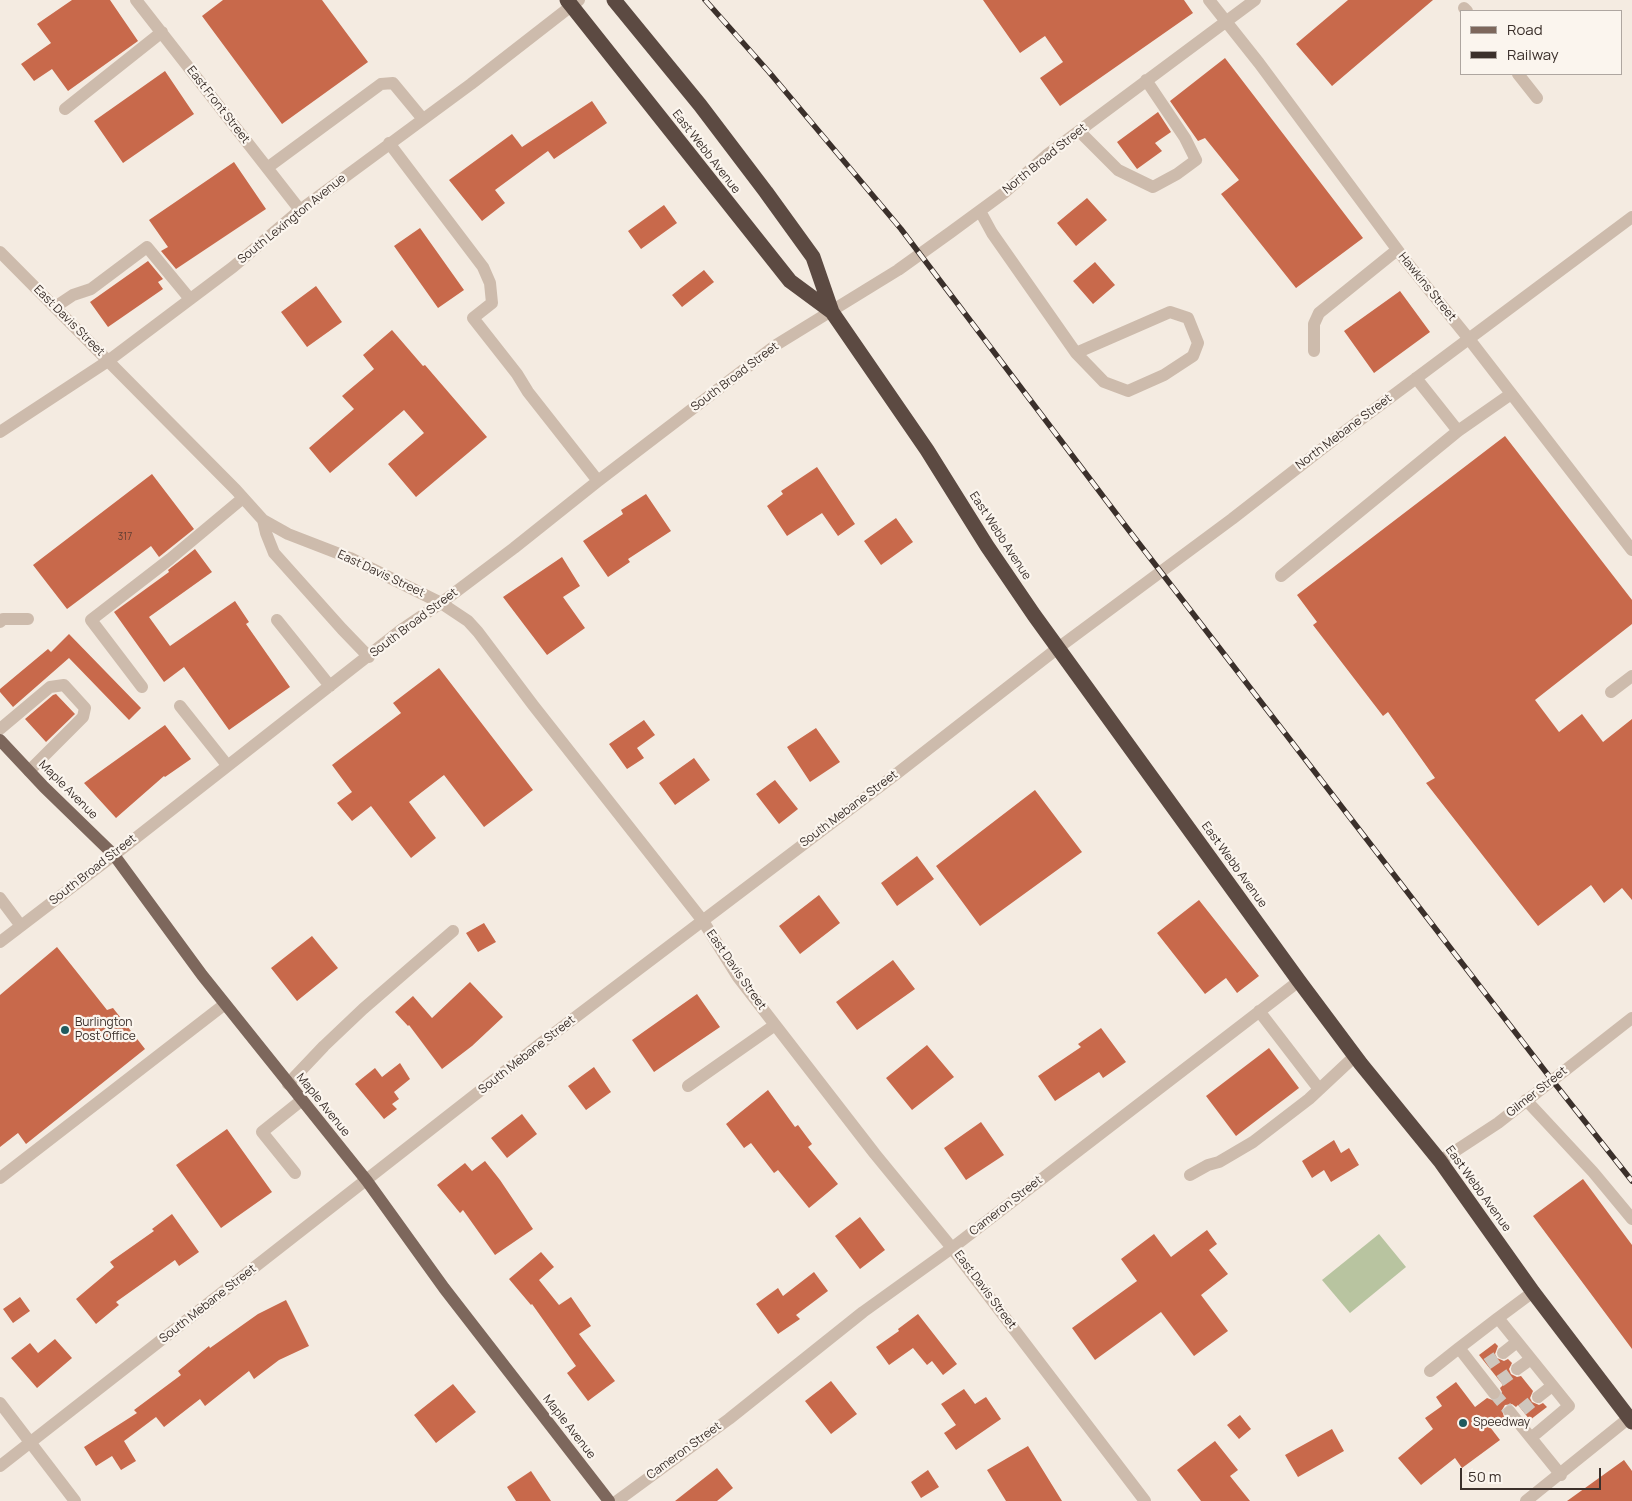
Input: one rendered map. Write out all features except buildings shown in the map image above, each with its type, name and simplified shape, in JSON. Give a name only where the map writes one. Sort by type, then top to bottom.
[{"type":"highway","name":"East Webb Avenue","points":[[614,0],[712,121],[813,258],[832,312],[926,450],[998,562],[1058,648],[1299,981],[1355,1056],[1440,1161],[1533,1292],[1630,1420]]},
{"type":"highway","name":"East Webb Avenue","points":[[573,2],[790,281],[832,312]]},
{"type":"main road","name":"Maple Avenue","points":[[0,740],[114,855],[169,931],[366,1181],[444,1288],[609,1501]]},
{"type":"street","name":"East Front Street","points":[[136,0],[300,210]]},
{"type":"street","name":"Hawkins Street","points":[[1209,0],[1259,63],[1397,250],[1632,550]]},
{"type":"street","name":"North Broad Street","points":[[832,312],[898,270],[980,211],[1079,130],[1255,0]]},
{"type":"street","name":"South Lexington Avenue","points":[[0,432],[108,361],[233,266],[300,210],[478,78],[573,2]]},
{"type":"street","points":[[65,109],[162,32]]},
{"type":"street","points":[[1519,75],[1537,98]]},
{"type":"street","points":[[1079,130],[1118,170],[1153,187],[1196,160],[1185,138],[1146,80]]},
{"type":"street","points":[[267,168],[381,84],[394,83],[422,118]]},
{"type":"street","points":[[389,143],[483,268],[490,283],[492,303],[473,318],[598,481]]},
{"type":"street","points":[[980,211],[992,233],[1076,353],[1104,382],[1128,391],[1164,375],[1193,356],[1198,343],[1188,318],[1170,312],[1076,353]]},
{"type":"street","name":"North Mebane Street","points":[[1058,648],[1632,218]]},
{"type":"street","points":[[55,307],[73,295],[91,289],[147,247],[190,299]]},
{"type":"street","points":[[1314,351],[1314,324],[1319,313],[1397,250]]},
{"type":"street","name":"East Davis Street","points":[[0,252],[263,520],[288,534],[350,558],[441,603],[468,621],[703,921],[738,977],[875,1154],[952,1248],[1145,1501]]},
{"type":"street","name":"South Broad Street","points":[[0,942],[369,657],[401,630],[441,603],[514,548],[598,481],[776,345],[832,312]]},
{"type":"street","points":[[1416,378],[1458,431]]},
{"type":"street","points":[[1281,576],[1458,431],[1511,394]]},
{"type":"street","points":[[142,687],[91,620],[184,548],[243,498]]},
{"type":"street","name":"East Davis Street","points":[[263,520],[274,553],[369,657]]},
{"type":"street","points":[[0,622],[3,619],[28,619]]},
{"type":"street","points":[[277,620],[330,686]]},
{"type":"street","name":"South Mebane Street","points":[[0,1466],[540,1044],[1058,648]]},
{"type":"street","points":[[1611,692],[1632,676]]},
{"type":"street","points":[[0,728],[50,687],[64,685],[86,708],[84,717],[29,771]]},
{"type":"street","points":[[180,706],[227,765]]},
{"type":"street","points":[[0,898],[21,926]]},
{"type":"street","points":[[288,1084],[350,1021],[453,932]]},
{"type":"street","name":"Cameron Street","points":[[617,1501],[729,1419],[863,1312],[952,1248],[1299,981]]},
{"type":"street","points":[[0,1178],[225,1004]]},
{"type":"street","points":[[1259,1011],[1320,1089]]},
{"type":"street","name":"Gilmer Street","points":[[1440,1161],[1498,1123],[1632,1018]]},
{"type":"street","points":[[688,1086],[775,1025]]},
{"type":"street","points":[[1190,1175],[1208,1165],[1219,1162],[1253,1142],[1320,1089],[1355,1056]]},
{"type":"street","points":[[294,1173],[262,1132],[302,1100]]},
{"type":"street","points":[[1526,1100],[1593,1172],[1632,1219]]},
{"type":"street","points":[[1430,1371],[1533,1292]]},
{"type":"street","points":[[1498,1318],[1570,1406],[1531,1438]]},
{"type":"street","points":[[1503,1353],[1517,1342]]},
{"type":"street","points":[[1459,1348],[1482,1368],[1495,1388]]},
{"type":"street","points":[[1517,1369],[1531,1359]]},
{"type":"street","points":[[1538,1397],[1552,1386]]},
{"type":"street","points":[[0,1403],[75,1501]]},
{"type":"street","points":[[1515,1413],[1531,1438],[1561,1474]]},
{"type":"street","points":[[1526,1501],[1630,1420]]},
{"type":"green space","points":[[1379,1234],[1406,1267],[1350,1313],[1322,1280]]},
{"type":"tunnel","points":[[1487,1364],[1503,1353]]},
{"type":"tunnel","points":[[1500,1381],[1517,1369]]},
{"type":"tunnel","points":[[1494,1393],[1510,1412]]},
{"type":"tunnel","points":[[1522,1410],[1538,1397]]},
{"type":"railway","points":[[705,0],[769,72],[901,229],[1124,524],[1552,1080],[1632,1181]]},
{"type":"place","name":"Burlington Post Office","points":[[65,1030]]},
{"type":"place","name":"Speedway","points":[[1463,1423]]}]
